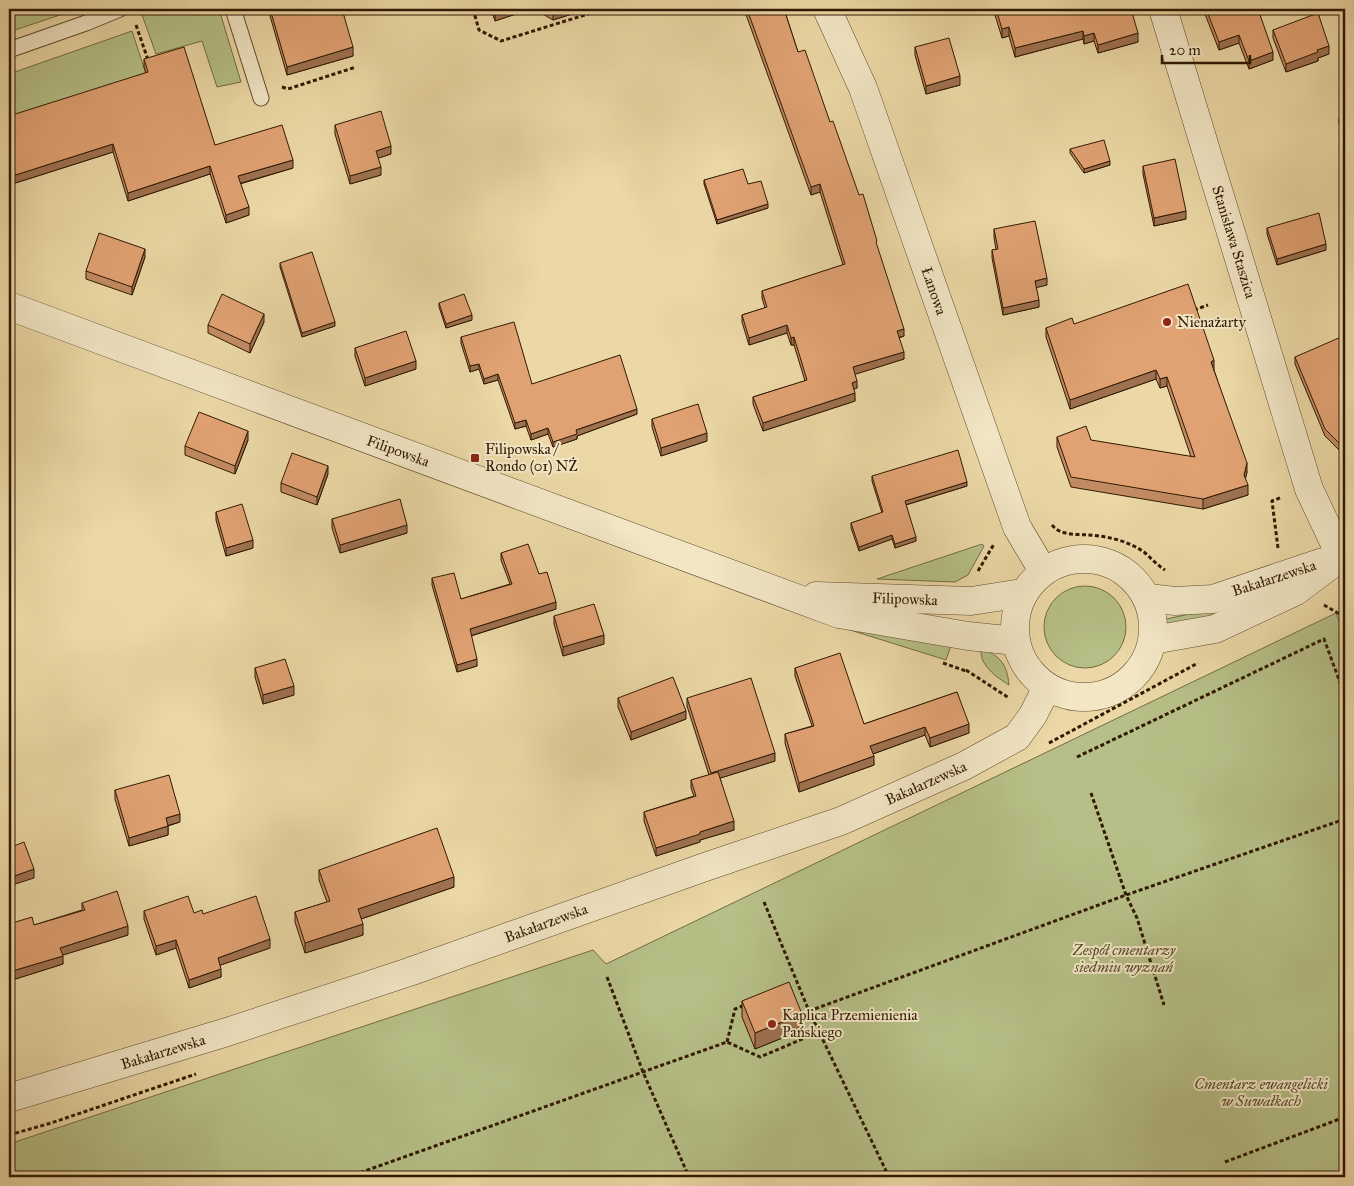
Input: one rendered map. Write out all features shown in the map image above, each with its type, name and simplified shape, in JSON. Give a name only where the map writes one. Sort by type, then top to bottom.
[{"type":"street","name":"Łanowa","points":[[827,9],[863,88],[1017,527],[1043,571]]},
{"type":"street","name":"Stanisława Staszica","points":[[1163,9],[1309,488],[1344,560]]},
{"type":"street","name":"Filipowska","points":[[9,306],[839,614],[968,636],[1016,641]]},
{"type":"street","points":[[1082,558],[1102,560],[1120,568],[1136,581],[1148,598],[1154,626],[1153,640],[1146,661],[1132,679],[1113,692],[1091,698],[1068,696],[1047,687],[1033,675],[1022,659],[1016,641],[1014,625],[1017,609],[1023,594],[1032,581],[1043,571],[1061,562],[1082,558]]},
{"type":"street","name":"Bakałarzewska","points":[[1148,598],[1175,601],[1213,599],[1287,573],[1344,560]]},
{"type":"street","name":"Bakałarzewska","points":[[1153,640],[1215,629],[1296,591],[1344,560]]},
{"type":"street","name":"Filipowska","points":[[787,596],[971,601],[1023,594]]},
{"type":"street","name":"Bakałarzewska","points":[[9,1098],[227,1032],[409,972],[841,821],[964,766],[1017,737],[1033,715],[1047,687]]},
{"type":"lane","points":[[9,50],[120,9]]},
{"type":"lane","points":[[233,9],[261,98]]},
{"type":"path","points":[[473,9],[479,30],[501,41],[604,9]]},
{"type":"path","points":[[275,84],[288,89],[356,67]]},
{"type":"path","points":[[1194,310],[1208,305]]},
{"type":"path","points":[[971,601],[970,585],[999,535],[1042,513],[1054,528],[1070,535],[1102,536],[1127,542],[1144,552],[1169,574]]},
{"type":"path","points":[[1338,613],[1342,615],[1345,624]]},
{"type":"path","points":[[968,636],[966,671],[1066,735]]},
{"type":"path","points":[[1077,757],[1324,639],[1345,696]]},
{"type":"path","points":[[1091,793],[1126,895],[1138,918],[1164,1005]]},
{"type":"path","points":[[809,1011],[1126,895],[1345,819]]},
{"type":"path","points":[[764,902],[809,1011],[889,1177]]},
{"type":"path","points":[[607,977],[643,1072],[689,1177]]},
{"type":"path","points":[[789,988],[798,984]]},
{"type":"path","points":[[727,1042],[735,1009],[753,1002]]},
{"type":"path","points":[[348,1177],[727,1042],[760,1057],[820,1032]]},
{"type":"path","points":[[1225,1162],[1345,1117]]},
{"type":"green space","points":[[9,9],[78,9],[9,32]]},
{"type":"green space","points":[[148,9],[219,9],[241,82],[217,87],[202,41],[156,54],[141,12]]},
{"type":"green space","points":[[132,31],[148,80],[9,124],[9,74]]},
{"type":"green space","points":[[982,544],[984,546],[968,575],[955,582],[877,579]]},
{"type":"green space","points":[[1085,586],[1101,589],[1114,598],[1123,611],[1126,627],[1123,643],[1114,656],[1101,665],[1085,668],[1069,665],[1056,656],[1047,643],[1044,627],[1047,611],[1056,598],[1069,589]]},
{"type":"green space","points":[[1269,589],[1223,614],[1167,627],[1164,623],[1166,619],[1195,613]]},
{"type":"green space","name":"Zespół cmentarzy siedmiu wyznań","points":[[1336,613],[1345,639],[1345,1177],[9,1177],[9,1144],[593,950],[606,964]]},
{"type":"green space","points":[[847,629],[952,643],[946,660]]},
{"type":"green space","points":[[981,648],[1002,662],[1007,672],[1009,685],[989,670],[983,660]]},
{"type":"building","points":[[270,9],[342,9],[353,47],[287,67]]},
{"type":"building","points":[[747,9],[784,9],[798,52],[805,50],[830,122],[833,121],[859,195],[863,194],[876,242],[904,329],[897,331],[904,352],[853,367],[857,381],[852,383],[855,393],[763,423],[753,397],[807,380],[794,337],[791,338],[787,325],[749,338],[742,315],[767,307],[762,291],[845,264],[820,184],[811,187]]},
{"type":"building","points":[[996,9],[1131,9],[1138,33],[1098,45],[1094,33],[1084,36],[1083,31],[1015,48],[1009,27],[1002,29]]},
{"type":"building","points":[[1206,9],[1258,9],[1273,52],[1249,61],[1239,35],[1219,42]]},
{"type":"building","points":[[1318,13],[1329,46],[1286,64],[1273,30]]},
{"type":"building","points":[[949,38],[960,76],[926,86],[915,47]]},
{"type":"building","points":[[184,47],[215,145],[282,125],[293,160],[238,176],[249,207],[226,215],[210,166],[128,193],[113,144],[9,177],[9,116],[148,72],[144,59]]},
{"type":"building","points":[[381,111],[391,146],[376,151],[381,167],[350,176],[335,125]]},
{"type":"building","points":[[1345,117],[1345,144],[1339,119]]},
{"type":"building","points":[[1104,140],[1110,161],[1084,169],[1070,149]]},
{"type":"building","points":[[1175,159],[1186,211],[1154,218],[1143,166]]},
{"type":"building","points":[[743,169],[748,184],[761,181],[768,204],[717,220],[704,180]]},
{"type":"building","points":[[1319,213],[1326,244],[1277,259],[1267,228]]},
{"type":"building","points":[[1035,221],[1047,278],[1035,281],[1039,300],[1003,308],[992,250],[998,249],[994,229]]},
{"type":"building","points":[[99,233],[145,249],[132,287],[86,271]]},
{"type":"building","points":[[312,252],[335,322],[302,333],[280,263]]},
{"type":"building","points":[[1188,284],[1214,360],[1211,362],[1247,463],[1244,475],[1248,485],[1203,499],[1071,477],[1057,437],[1086,426],[1091,440],[1195,457],[1167,377],[1160,379],[1156,370],[1070,400],[1046,328],[1072,318],[1074,324]]},
{"type":"building","points":[[222,294],[264,314],[250,344],[208,325]]},
{"type":"building","points":[[464,294],[472,315],[446,324],[439,303]]},
{"type":"building","points":[[514,322],[532,384],[620,355],[637,409],[576,430],[577,434],[553,442],[548,428],[531,434],[526,420],[515,423],[498,374],[484,379],[479,364],[470,366],[461,337]]},
{"type":"building","points":[[406,331],[416,361],[365,378],[355,348]]},
{"type":"building","points":[[1341,337],[1345,347],[1345,449],[1325,429],[1295,357]]},
{"type":"building","points":[[9,364],[13,366],[9,375]]},
{"type":"building","points":[[698,404],[707,433],[661,448],[652,419]]},
{"type":"building","points":[[199,412],[248,431],[235,466],[185,446]]},
{"type":"building","points":[[958,450],[967,482],[905,501],[916,537],[895,544],[892,535],[859,547],[851,523],[883,512],[872,476]]},
{"type":"building","points":[[292,453],[328,466],[317,497],[281,483]]},
{"type":"building","points":[[400,499],[407,525],[340,545],[332,519]]},
{"type":"building","points":[[242,504],[253,540],[226,548],[216,512]]},
{"type":"building","points":[[528,544],[539,574],[547,572],[556,602],[470,629],[477,659],[457,665],[432,578],[454,573],[461,599],[512,584],[501,553]]},
{"type":"building","points":[[594,604],[604,635],[563,647],[554,616]]},
{"type":"building","points":[[840,653],[864,724],[957,692],[969,724],[930,738],[925,727],[870,746],[874,756],[799,783],[785,734],[814,726],[795,668]]},
{"type":"building","points":[[285,659],[294,686],[263,695],[255,668]]},
{"type":"building","points":[[673,677],[686,711],[631,732],[618,698]]},
{"type":"building","points":[[751,678],[775,753],[711,773],[687,698]]},
{"type":"building","points":[[718,772],[734,821],[656,848],[644,812],[696,796],[691,780]]},
{"type":"building","points":[[169,775],[180,814],[166,818],[168,826],[129,838],[115,790]]},
{"type":"building","points":[[437,828],[454,877],[358,909],[363,924],[305,943],[295,912],[330,901],[319,870]]},
{"type":"building","points":[[24,842],[34,869],[9,878],[9,848]]},
{"type":"building","points":[[117,891],[128,926],[60,948],[63,956],[9,972],[9,924],[32,917],[34,925],[85,910],[82,903]]},
{"type":"building","points":[[188,896],[194,913],[202,910],[203,914],[256,896],[270,939],[218,958],[221,969],[189,980],[176,940],[156,946],[144,911]]},
{"type":"building","points":[[789,982],[802,1014],[755,1033],[742,1001]]},
{"type":"place","name":"Nienażarty","points":[[1167,322]]},
{"type":"place","name":"Filipowska / Rondo (01) NŻ","points":[[475,458]]},
{"type":"place","name":"Kaplica Przemienienia Pańskiego","points":[[772,1024]]},
{"type":"park label","name":"Cmentarz ewangelicki w Suwałkach","points":[[1261,1092]]}]
